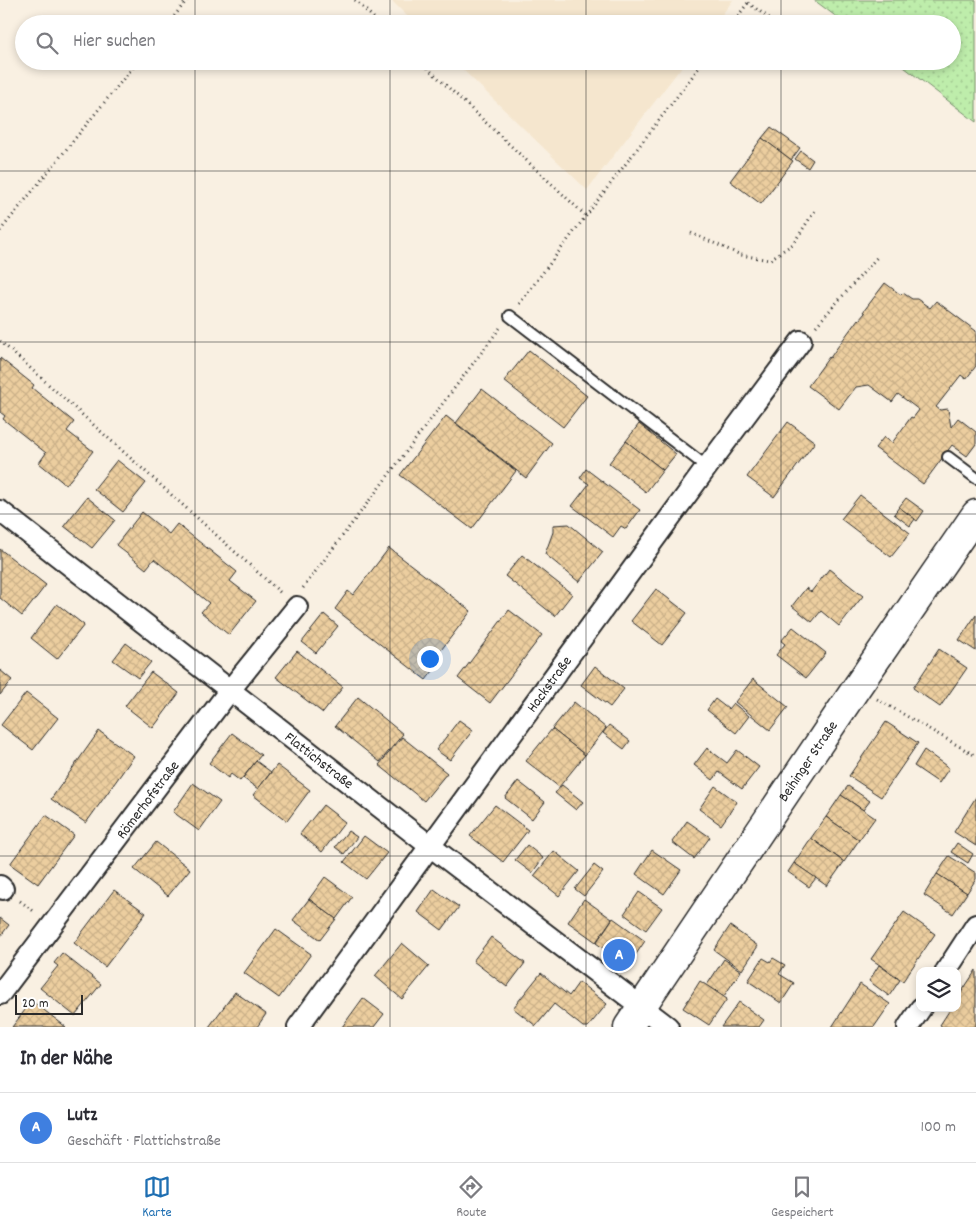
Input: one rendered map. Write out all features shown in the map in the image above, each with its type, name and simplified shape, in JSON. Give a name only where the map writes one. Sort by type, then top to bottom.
[{"type":"main road","name":"Beihinger Straße","points":[[635,1017],[976,514]]},
{"type":"street","name":"Hackstraße","points":[[298,1027],[801,341]]},
{"type":"street","name":"Flattichstraße","points":[[0,511],[430,846],[635,1017],[668,1027]]},
{"type":"street","name":"Römerhofstraße","points":[[0,994],[230,690],[297,608]]},
{"type":"street","points":[[949,967],[976,925]]},
{"type":"street","points":[[908,1027],[918,1012]]},
{"type":"lane","points":[[510,316],[707,467]]},
{"type":"lane","points":[[948,457],[976,478]]},
{"type":"path","points":[[175,15],[187,0]]},
{"type":"path","points":[[355,0],[371,15]]},
{"type":"path","points":[[739,15],[749,1],[766,15]]},
{"type":"path","points":[[0,231],[131,70]]},
{"type":"path","points":[[430,70],[586,216]]},
{"type":"path","points":[[297,608],[298,595],[697,70]]},
{"type":"path","points":[[691,233],[741,255],[769,260],[793,244],[816,209]]},
{"type":"path","points":[[801,341],[879,255]]},
{"type":"path","points":[[0,340],[297,608]]},
{"type":"path","points":[[857,688],[976,756]]},
{"type":"path","points":[[2,888],[52,925]]},
{"type":"shaded area","points":[[391,0],[733,0],[722,15],[406,15]]},
{"type":"shaded area","points":[[463,70],[679,70],[587,190]]},
{"type":"green space","points":[[814,0],[976,0],[976,122],[908,70],[961,70],[961,15],[834,15]]},
{"type":"building","points":[[771,127],[800,148],[791,160],[762,138]]},
{"type":"building","points":[[762,138],[793,161],[761,204],[730,181]]},
{"type":"building","points":[[801,151],[813,160],[808,168],[795,159]]},
{"type":"building","points":[[885,283],[901,295],[903,293],[912,299],[917,299],[930,308],[936,301],[976,331],[976,366],[966,379],[961,375],[936,407],[940,410],[948,409],[951,427],[958,418],[976,432],[976,444],[967,456],[952,445],[923,484],[875,448],[884,437],[892,443],[911,417],[913,418],[919,410],[898,394],[892,402],[869,385],[856,387],[839,409],[808,386],[858,319],[865,313],[863,312]]},
{"type":"building","points":[[529,350],[587,396],[563,427],[504,381]]},
{"type":"building","points":[[0,358],[34,385],[32,388],[74,422],[67,431],[93,451],[66,485],[39,463],[46,453],[3,419],[5,416],[0,412]]},
{"type":"building","points":[[482,389],[552,443],[526,478],[456,423]]},
{"type":"building","points":[[446,416],[516,471],[472,529],[400,475]]},
{"type":"building","points":[[788,422],[815,442],[774,497],[747,477]]},
{"type":"building","points":[[639,424],[676,454],[663,470],[626,441]]},
{"type":"building","points":[[626,441],[663,470],[646,492],[609,463]]},
{"type":"building","points":[[117,460],[146,483],[123,512],[94,489]]},
{"type":"building","points":[[586,469],[640,510],[626,529],[621,526],[613,537],[572,506],[589,484],[580,478]]},
{"type":"building","points":[[860,495],[910,533],[891,557],[841,519]]},
{"type":"building","points":[[87,497],[115,520],[92,548],[64,526]]},
{"type":"building","points":[[906,498],[924,511],[917,521],[899,507]]},
{"type":"building","points":[[899,507],[915,519],[910,526],[894,514]]},
{"type":"building","points":[[142,512],[169,534],[177,524],[237,572],[230,581],[256,601],[229,635],[201,612],[209,603],[154,559],[146,569],[116,545]]},
{"type":"building","points":[[569,524],[603,552],[579,582],[545,554],[553,532],[553,525]]},
{"type":"building","points":[[389,548],[471,611],[435,658],[440,662],[426,680],[335,609],[348,591],[353,595]]},
{"type":"building","points":[[0,549],[46,585],[22,616],[0,598]]},
{"type":"building","points":[[522,555],[572,594],[555,616],[505,576]]},
{"type":"building","points":[[829,569],[863,596],[839,626],[821,611],[812,622],[792,606],[806,588],[811,592]]},
{"type":"building","points":[[656,589],[687,613],[662,645],[631,621]]},
{"type":"building","points":[[57,604],[84,625],[57,659],[31,638]]},
{"type":"building","points":[[509,610],[542,635],[490,703],[458,678]]},
{"type":"building","points":[[324,614],[338,626],[316,653],[302,642]]},
{"type":"building","points":[[976,615],[976,651],[959,640]]},
{"type":"building","points":[[793,627],[826,653],[806,678],[776,655],[785,644],[781,641]]},
{"type":"building","points":[[126,643],[151,662],[138,678],[113,660]]},
{"type":"building","points":[[939,649],[967,668],[940,707],[913,688]]},
{"type":"building","points":[[297,651],[343,687],[323,713],[276,677]]},
{"type":"building","points":[[595,666],[624,689],[610,707],[581,685]]},
{"type":"building","points":[[0,670],[12,680],[0,695]]},
{"type":"building","points":[[151,672],[179,693],[153,728],[125,706]]},
{"type":"building","points":[[753,679],[788,707],[770,730],[735,702]]},
{"type":"building","points":[[26,693],[58,718],[33,750],[1,725]]},
{"type":"building","points":[[358,697],[403,734],[380,762],[335,726]]},
{"type":"building","points":[[715,699],[728,709],[733,703],[749,716],[736,733],[707,710]]},
{"type":"building","points":[[574,702],[606,728],[585,755],[552,729]]},
{"type":"building","points":[[459,720],[473,730],[450,760],[436,750]]},
{"type":"building","points":[[886,722],[918,743],[881,797],[849,776]]},
{"type":"building","points":[[609,725],[630,741],[624,749],[603,733]]},
{"type":"building","points":[[552,729],[585,755],[559,787],[526,761]]},
{"type":"building","points":[[99,731],[134,756],[86,823],[51,799]]},
{"type":"building","points":[[232,733],[261,755],[240,781],[231,774],[228,778],[209,763]]},
{"type":"building","points":[[402,737],[447,773],[424,801],[379,765]]},
{"type":"building","points":[[707,748],[727,763],[737,750],[759,767],[742,789],[719,772],[713,780],[694,765]]},
{"type":"building","points":[[924,750],[949,768],[939,783],[914,766]]},
{"type":"building","points":[[256,761],[271,772],[258,789],[243,778]]},
{"type":"building","points":[[277,765],[310,790],[287,821],[253,795]]},
{"type":"building","points":[[518,781],[545,802],[532,819],[505,798]]},
{"type":"building","points":[[193,783],[220,802],[199,831],[173,812]]},
{"type":"building","points":[[562,785],[583,802],[576,810],[555,793]]},
{"type":"building","points":[[715,786],[737,802],[721,825],[699,809]]},
{"type":"building","points":[[848,786],[870,801],[863,810],[841,795]]},
{"type":"building","points":[[841,795],[875,818],[859,840],[826,817]]},
{"type":"building","points":[[976,797],[976,846],[954,832]]},
{"type":"building","points":[[323,805],[345,822],[322,852],[300,834]]},
{"type":"building","points":[[495,805],[528,830],[503,862],[470,836]]},
{"type":"building","points":[[46,815],[74,835],[38,884],[10,864]]},
{"type":"building","points":[[826,817],[859,840],[844,862],[811,838]]},
{"type":"building","points":[[687,821],[710,837],[694,859],[672,842]]},
{"type":"building","points":[[348,831],[357,837],[344,854],[335,847]]},
{"type":"building","points":[[364,836],[387,853],[366,879],[344,862]]},
{"type":"building","points":[[811,838],[844,862],[827,886],[794,863]]},
{"type":"building","points":[[156,842],[190,869],[168,896],[134,869]]},
{"type":"building","points":[[957,843],[973,854],[968,863],[951,852]]},
{"type":"building","points":[[527,845],[543,858],[532,873],[515,860]]},
{"type":"building","points":[[652,850],[681,870],[664,894],[636,874]]},
{"type":"building","points":[[554,851],[579,871],[559,896],[534,876]]},
{"type":"building","points":[[949,856],[976,873],[976,879],[967,893],[937,874]]},
{"type":"building","points":[[794,863],[816,878],[809,887],[788,872]]},
{"type":"building","points":[[594,865],[603,872],[584,896],[575,889]]},
{"type":"building","points":[[937,874],[967,893],[953,914],[924,895]]},
{"type":"building","points":[[325,877],[352,897],[336,919],[309,899]]},
{"type":"building","points":[[434,889],[459,907],[442,930],[418,912]]},
{"type":"building","points":[[114,890],[146,913],[105,967],[74,943]]},
{"type":"building","points":[[639,892],[662,908],[646,930],[624,914]]},
{"type":"building","points":[[309,899],[336,919],[320,940],[293,920]]},
{"type":"building","points":[[584,899],[612,919],[596,942],[568,922]]},
{"type":"building","points":[[904,912],[935,934],[903,981],[871,959]]},
{"type":"building","points":[[0,918],[9,925],[0,937]]},
{"type":"building","points":[[613,918],[645,941],[628,966],[596,943]]},
{"type":"building","points":[[730,926],[758,946],[742,970],[714,950]]},
{"type":"building","points":[[276,929],[311,954],[279,998],[244,973]]},
{"type":"building","points":[[491,937],[525,963],[507,987],[473,961]]},
{"type":"building","points":[[402,943],[429,966],[402,999],[375,976]]},
{"type":"building","points":[[62,953],[101,984],[75,1016],[40,988],[58,966],[54,963]]},
{"type":"building","points":[[763,958],[770,962],[773,958],[785,965],[779,974],[794,983],[781,1003],[748,981]]},
{"type":"building","points":[[724,959],[741,971],[724,996],[707,985]]},
{"type":"building","points":[[879,965],[900,980],[889,996],[869,981]]},
{"type":"building","points":[[976,970],[976,1027],[943,1027],[940,1025],[948,1012],[961,1012],[961,993]]},
{"type":"building","points":[[541,973],[569,996],[579,982],[607,1004],[588,1027],[583,1027],[554,1004],[536,1026],[513,1008]]},
{"type":"building","points":[[700,981],[727,999],[709,1025],[683,1008]]},
{"type":"building","points":[[860,984],[890,1004],[874,1027],[832,1027]]},
{"type":"building","points":[[235,992],[266,1014],[257,1027],[209,1027]]},
{"type":"building","points":[[363,998],[384,1014],[374,1027],[342,1027]]},
{"type":"building","points":[[32,1001],[66,1027],[12,1027]]},
{"type":"building","points":[[739,1002],[764,1020],[759,1027],[721,1027]]},
{"type":"place","name":"Lutz","points":[[619,955]]}]
